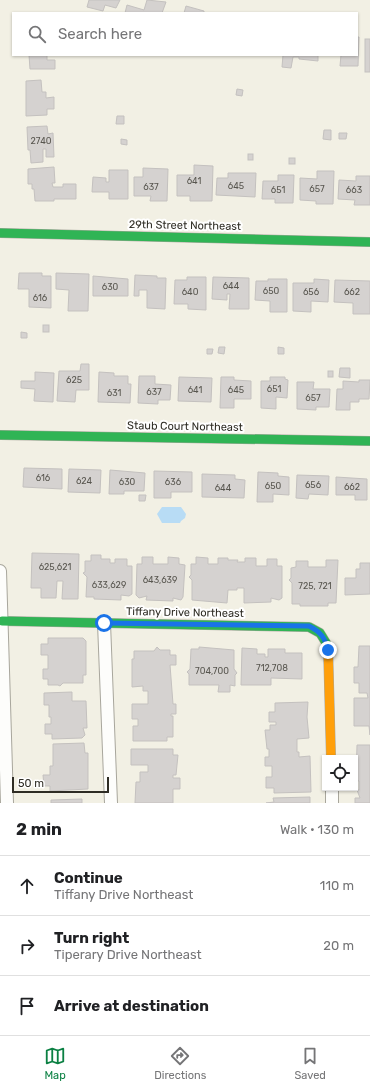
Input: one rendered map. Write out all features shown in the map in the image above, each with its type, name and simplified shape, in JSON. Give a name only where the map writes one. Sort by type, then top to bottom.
[{"type":"street","name":"29th Street Northeast","points":[[0,233],[370,242]]},
{"type":"street","name":"Staub Court Northeast","points":[[0,435],[370,441]]},
{"type":"street","points":[[0,571],[2,621],[3,771],[7,803]]},
{"type":"street","name":"Tiffany Drive Northeast","points":[[2,621],[309,626],[319,631],[326,639],[328,650],[331,755]]},
{"type":"street","points":[[104,623],[111,803]]},
{"type":"street","points":[[332,791],[332,803]]},
{"type":"water","points":[[162,507],[181,507],[186,514],[185,518],[180,523],[162,523],[157,514]]},
{"type":"building","points":[[89,0],[120,0],[116,8],[105,5],[103,11],[87,7]]},
{"type":"building","points":[[147,0],[166,2],[162,12],[125,12],[127,5],[144,10]]},
{"type":"building","points":[[186,6],[204,11],[204,12],[184,12]]},
{"type":"building","points":[[359,37],[358,66],[340,66],[341,56],[358,56]]},
{"type":"building","points":[[365,39],[370,39],[370,72],[365,72]]},
{"type":"building","points":[[29,56],[47,56],[47,60],[55,60],[55,69],[30,69]]},
{"type":"building","points":[[283,56],[318,56],[318,61],[293,57],[291,68],[282,67]]},
{"type":"building","points":[[41,80],[42,92],[46,92],[46,98],[54,97],[54,109],[47,109],[47,115],[26,116],[26,81]]},
{"type":"building","points":[[237,89],[243,90],[242,96],[236,95]]},
{"type":"building","points":[[117,116],[124,116],[124,124],[116,124]]},
{"type":"building","points":[[47,126],[48,134],[53,133],[54,157],[46,157],[46,149],[43,149],[43,162],[31,163],[30,150],[28,150],[27,127]]},
{"type":"building","points":[[324,130],[331,130],[331,140],[323,139]]},
{"type":"building","points":[[339,133],[347,133],[346,139],[339,139]]},
{"type":"building","points":[[121,139],[127,140],[127,145],[121,144]]},
{"type":"building","points":[[248,154],[253,154],[253,160],[248,160]]},
{"type":"building","points":[[289,158],[295,158],[295,164],[289,164]]},
{"type":"building","points":[[194,165],[213,166],[212,201],[190,201],[190,196],[177,196],[177,175],[194,175]]},
{"type":"building","points":[[54,167],[55,183],[52,183],[53,187],[63,187],[63,184],[76,184],[76,199],[35,201],[32,184],[28,184],[28,169]]},
{"type":"building","points":[[143,168],[168,169],[167,201],[150,201],[151,196],[134,196],[134,177],[143,177]]},
{"type":"building","points":[[109,170],[128,170],[128,199],[109,199],[109,192],[92,192],[93,177],[106,178],[106,182],[109,182]]},
{"type":"building","points":[[317,171],[334,171],[333,204],[316,204],[316,201],[300,200],[300,178],[317,179]]},
{"type":"building","points":[[228,173],[256,173],[255,197],[216,195],[217,178],[228,178]]},
{"type":"building","points":[[278,175],[294,175],[293,203],[275,203],[275,199],[262,199],[263,181],[278,181]]},
{"type":"building","points":[[356,176],[370,176],[370,205],[354,205],[355,200],[338,199],[339,180],[356,181]]},
{"type":"building","points":[[19,273],[42,273],[42,276],[51,276],[51,308],[29,307],[29,289],[18,289]]},
{"type":"building","points":[[56,273],[89,274],[88,311],[68,311],[69,290],[56,289]]},
{"type":"building","points":[[135,275],[166,278],[165,309],[147,308],[147,290],[139,290],[139,296],[134,296]]},
{"type":"building","points":[[93,276],[128,279],[128,296],[93,296]]},
{"type":"building","points":[[187,277],[206,277],[206,310],[188,309],[188,304],[174,304],[175,280],[187,280]]},
{"type":"building","points":[[213,277],[249,278],[249,309],[229,309],[230,294],[227,294],[227,300],[212,299]]},
{"type":"building","points":[[268,279],[287,279],[287,312],[270,312],[270,301],[255,300],[256,281],[268,281]]},
{"type":"building","points":[[314,279],[329,280],[328,302],[311,301],[311,312],[293,311],[293,283],[314,283]]},
{"type":"building","points":[[335,280],[370,281],[370,314],[353,314],[353,303],[334,302]]},
{"type":"building","points":[[43,325],[49,325],[49,332],[43,332]]},
{"type":"building","points":[[21,332],[27,333],[27,338],[21,338]]},
{"type":"building","points":[[219,347],[225,347],[224,354],[218,353]]},
{"type":"building","points":[[278,347],[284,348],[284,354],[278,354]]},
{"type":"building","points":[[207,349],[213,349],[212,354],[207,354]]},
{"type":"building","points":[[81,364],[89,364],[89,390],[76,390],[75,402],[57,401],[59,371],[80,371]]},
{"type":"building","points":[[340,368],[350,368],[350,378],[339,377]]},
{"type":"building","points":[[328,371],[333,371],[333,377],[328,377]]},
{"type":"building","points":[[35,372],[54,373],[53,402],[34,401],[35,389],[21,388],[21,381],[35,381]]},
{"type":"building","points":[[99,372],[114,373],[114,376],[128,376],[128,384],[131,384],[130,403],[98,402]]},
{"type":"building","points":[[139,376],[155,376],[155,384],[171,385],[170,400],[158,400],[158,404],[138,403]]},
{"type":"building","points":[[179,377],[212,378],[211,402],[178,401]]},
{"type":"building","points":[[221,377],[234,377],[234,380],[251,381],[251,399],[234,399],[234,408],[220,408]]},
{"type":"building","points":[[270,377],[285,377],[285,379],[288,380],[287,398],[276,397],[276,409],[261,408],[261,381],[270,381]]},
{"type":"building","points":[[359,380],[370,380],[369,399],[359,399],[359,402],[350,402],[350,410],[336,410],[337,389],[343,389],[343,381],[359,382]]},
{"type":"building","points":[[297,382],[314,382],[313,389],[330,389],[329,407],[316,407],[316,410],[297,409]]},
{"type":"building","points":[[24,468],[62,469],[62,489],[23,487]]},
{"type":"building","points":[[69,469],[101,470],[100,493],[68,492]]},
{"type":"building","points":[[110,470],[145,473],[144,491],[124,491],[124,494],[109,494]]},
{"type":"building","points":[[154,471],[192,472],[192,492],[171,492],[171,498],[154,498]]},
{"type":"building","points":[[258,472],[278,473],[278,476],[289,477],[289,495],[273,494],[273,502],[257,502]]},
{"type":"building","points":[[202,474],[235,475],[235,479],[245,480],[244,498],[202,497]]},
{"type":"building","points":[[297,475],[329,476],[328,495],[309,494],[308,499],[296,498]]},
{"type":"building","points":[[336,477],[367,479],[367,500],[355,500],[355,495],[336,495]]},
{"type":"building","points":[[139,495],[146,495],[145,501],[139,501]]},
{"type":"building","points":[[32,553],[79,554],[78,599],[62,599],[63,581],[57,581],[56,598],[41,598],[41,588],[31,588]]},
{"type":"building","points":[[91,555],[101,555],[101,559],[110,559],[110,563],[115,563],[115,559],[127,559],[127,566],[132,566],[132,594],[129,596],[121,595],[121,600],[94,599],[94,597],[86,597],[87,577],[83,573],[85,572],[85,561],[91,561]]},
{"type":"building","points":[[142,557],[153,557],[153,564],[168,564],[168,557],[179,558],[179,564],[185,565],[183,597],[181,600],[173,598],[173,601],[146,600],[147,596],[139,598],[136,595],[137,564],[142,564]]},
{"type":"building","points":[[196,557],[208,558],[208,564],[218,564],[218,558],[228,558],[228,560],[245,562],[245,558],[256,558],[256,566],[267,566],[267,559],[277,559],[277,566],[282,566],[282,598],[279,600],[271,598],[271,602],[244,603],[244,588],[237,588],[237,590],[228,590],[227,603],[192,600],[192,580],[189,577],[191,575],[191,564],[196,564]]},
{"type":"building","points":[[326,560],[338,560],[336,603],[328,603],[328,606],[300,606],[300,604],[292,604],[292,583],[289,580],[291,578],[291,568],[296,567],[296,561],[308,561],[308,567],[326,567]]},
{"type":"building","points":[[360,563],[370,563],[370,594],[345,595],[345,578],[356,578],[356,569],[360,569]]},
{"type":"building","points":[[48,638],[83,638],[86,641],[86,675],[83,675],[83,683],[63,683],[60,686],[48,685],[48,679],[43,679],[43,669],[48,669],[48,655],[41,655],[41,644],[48,644]]},
{"type":"building","points":[[359,646],[370,646],[370,735],[369,726],[354,726],[354,698],[368,698],[367,693],[359,693],[359,683],[354,683],[354,667],[358,667]]},
{"type":"building","points":[[157,647],[160,650],[170,650],[170,655],[176,655],[176,665],[170,665],[173,704],[176,704],[176,714],[171,714],[171,716],[173,716],[173,737],[167,737],[167,741],[133,741],[133,726],[138,726],[138,719],[132,719],[132,704],[148,704],[148,691],[143,691],[143,686],[132,687],[132,659],[134,659],[134,651],[154,651]]},
{"type":"building","points":[[199,647],[234,650],[234,669],[237,673],[235,675],[235,686],[230,685],[230,692],[218,692],[219,685],[189,685],[189,674],[187,672],[190,669],[191,649],[199,649]]},
{"type":"building","points":[[242,648],[257,649],[257,654],[265,654],[265,657],[268,657],[268,649],[285,649],[285,653],[302,653],[302,679],[271,678],[271,685],[241,685]]},
{"type":"building","points":[[72,692],[72,701],[86,701],[87,728],[83,728],[85,735],[82,738],[52,739],[52,734],[45,734],[45,724],[51,724],[51,717],[49,717],[49,705],[44,705],[44,693]]},
{"type":"building","points":[[308,702],[307,717],[309,738],[297,739],[297,752],[299,752],[299,757],[310,756],[311,792],[274,793],[274,788],[266,788],[266,777],[272,777],[272,766],[265,766],[265,757],[269,757],[269,749],[267,749],[265,730],[270,730],[270,725],[276,725],[276,722],[269,722],[269,712],[275,712],[275,703]]},
{"type":"building","points":[[84,743],[85,753],[88,753],[88,789],[50,791],[50,786],[44,786],[43,775],[50,775],[50,766],[53,766],[53,744]]},
{"type":"building","points":[[357,745],[370,745],[370,803],[355,803],[355,798],[360,798],[357,791],[359,790],[359,781],[358,755],[357,755]]},
{"type":"building","points":[[131,749],[173,749],[173,755],[178,755],[176,775],[173,775],[173,778],[180,778],[180,789],[173,789],[173,803],[135,803],[136,782],[140,782],[140,772],[148,772],[148,765],[131,765]]},
{"type":"building","points":[[310,797],[310,803],[266,803],[274,802],[273,798]]},
{"type":"building","points":[[82,799],[82,803],[51,803],[51,800]]},
{"type":"traffic: fast","points":[[0,233],[370,242]]},
{"type":"traffic: fast","points":[[0,435],[370,441]]},
{"type":"traffic: fast","points":[[2,621],[309,627],[320,633],[328,646]]},
{"type":"traffic: slow","points":[[328,646],[331,755]]},
{"type":"route","points":[[104,623],[309,626],[319,631],[326,639],[328,650]]}]
